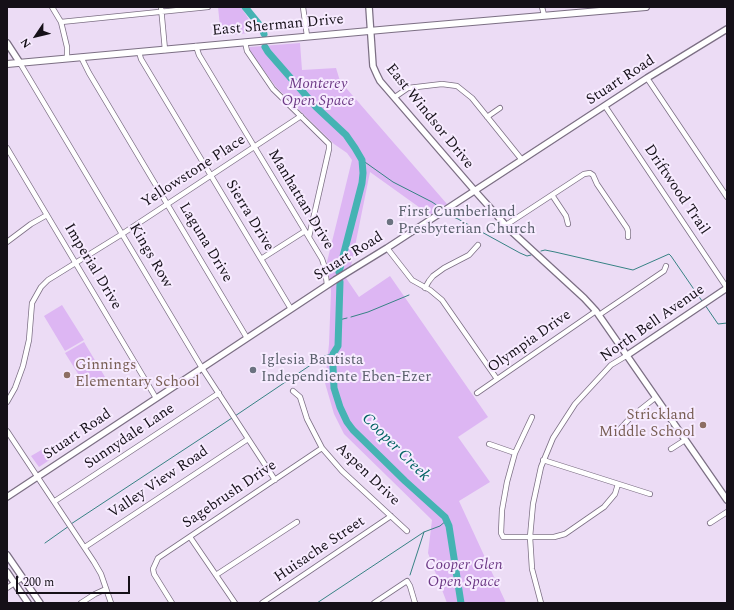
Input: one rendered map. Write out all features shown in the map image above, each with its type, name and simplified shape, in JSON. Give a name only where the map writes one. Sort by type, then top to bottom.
[{"type":"main road","name":"East Sherman Drive","points":[[7,64],[307,36],[646,7]]},
{"type":"street","points":[[52,7],[61,22],[67,58]]},
{"type":"street","points":[[61,22],[162,9],[208,7]]},
{"type":"street","points":[[304,7],[307,36]]},
{"type":"street","name":"East Windsor Drive","points":[[368,7],[373,66],[377,75],[506,226],[584,298],[597,313],[727,500]]},
{"type":"street","points":[[542,7],[544,16]]},
{"type":"street","points":[[162,9],[165,50]]},
{"type":"street","name":"Stuart Road","points":[[7,497],[290,309],[475,191],[647,78],[727,29]]},
{"type":"street","points":[[245,42],[247,51],[273,89],[328,144],[329,149],[309,237]]},
{"type":"street","name":"Kings Row","points":[[7,43],[123,233],[202,368],[275,480]]},
{"type":"street","name":"Manhattan Drive","points":[[196,46],[199,55],[322,259],[325,268],[327,285]]},
{"type":"street","name":"Sierra Drive","points":[[139,52],[141,60],[290,309]]},
{"type":"street","name":"Laguna Drive","points":[[81,57],[88,73],[248,338]]},
{"type":"street","points":[[647,78],[727,197]]},
{"type":"street","points":[[395,97],[408,88],[442,84],[458,86],[472,98],[522,160]]},
{"type":"street","name":"Driftwood Trail","points":[[605,106],[727,288]]},
{"type":"street","points":[[488,117],[500,108]]},
{"type":"street","name":"Yellowstone Place","points":[[7,402],[15,388],[23,366],[29,340],[31,309],[35,296],[48,280],[168,204],[301,116]]},
{"type":"street","name":"Imperial Drive","points":[[7,148],[156,398]]},
{"type":"street","points":[[506,226],[584,174],[590,173],[593,175],[597,184],[627,228],[628,237]]},
{"type":"street","points":[[552,195],[566,216],[568,224]]},
{"type":"street","points":[[7,242],[31,224],[47,215]]},
{"type":"street","points":[[261,259],[305,231]]},
{"type":"street","points":[[426,288],[429,280],[433,276],[444,268],[469,255],[478,245]]},
{"type":"street","points":[[386,248],[412,280],[442,300],[497,379]]},
{"type":"street","name":"Olympia Drive","points":[[477,393],[597,313],[664,271],[666,266]]},
{"type":"street","name":"North Bell Avenue","points":[[541,603],[532,569],[530,537],[533,499],[543,460],[553,438],[578,400],[611,366],[727,288]]},
{"type":"street","name":"Aspen Drive","points":[[293,391],[300,397],[307,419],[322,448],[342,470],[407,530]]},
{"type":"street","name":"Sunnydale Lane","points":[[55,502],[219,393]]},
{"type":"street","points":[[619,430],[641,408],[655,398]]},
{"type":"street","points":[[532,416],[515,453],[506,482],[502,510],[501,533],[503,536],[554,537],[565,534],[604,507],[615,494],[618,484]]},
{"type":"street","points":[[7,431],[85,547],[101,574],[111,603]]},
{"type":"street","name":"Valley View Road","points":[[85,547],[248,439]]},
{"type":"street","points":[[671,449],[685,440]]},
{"type":"street","points":[[489,444],[515,453]]},
{"type":"street","name":"Sagebrush Drive","points":[[172,603],[156,578],[153,569],[156,561],[162,554],[190,537],[322,448]]},
{"type":"street","points":[[543,460],[650,494]]},
{"type":"street","points":[[710,523],[727,512]]},
{"type":"street","name":"Huisache Street","points":[[262,603],[391,516]]},
{"type":"street","points":[[216,575],[297,522]]},
{"type":"street","points":[[190,537],[235,603]]},
{"type":"street","points":[[7,555],[40,603]]},
{"type":"street","points":[[7,572],[28,603]]},
{"type":"street","points":[[7,588],[22,578]]},
{"type":"street","points":[[374,603],[407,581],[415,603]]},
{"type":"street","points":[[81,603],[106,589]]},
{"type":"green space","points":[[218,7],[241,7],[257,32],[221,36]]},
{"type":"green space","points":[[300,43],[302,70],[336,68],[340,81],[447,204],[430,215],[370,172],[351,266],[346,278],[359,297],[390,276],[488,417],[458,437],[490,482],[459,501],[506,603],[447,603],[428,553],[432,520],[344,434],[334,414],[325,383],[329,344],[331,291],[327,262],[352,160],[347,153],[334,144],[276,87],[250,51],[250,47]]},
{"type":"green space","points":[[62,305],[84,340],[65,351],[44,316]]},
{"type":"green space","points":[[84,342],[105,377],[87,388],[65,353]]},
{"type":"green space","points":[[43,449],[51,459],[39,467],[31,456]]},
{"type":"waterway","name":"Cooper Creek","points":[[245,7],[262,28],[264,34]]},
{"type":"waterway","name":"Cooper Creek","points":[[265,47],[316,107],[346,135],[362,160],[362,183],[339,272]]},
{"type":"waterway","points":[[362,160],[393,182],[441,208]]},
{"type":"waterway","points":[[447,214],[520,253],[527,256],[531,255]]},
{"type":"waterway","points":[[541,251],[545,250],[555,252],[633,270],[669,254],[702,301]]},
{"type":"waterway","name":"Cooper Creek","points":[[340,282],[338,346],[333,354],[334,388],[340,407],[347,422],[353,430],[405,481],[445,517],[449,526],[461,603]]},
{"type":"waterway","points":[[351,317],[368,312],[409,295]]},
{"type":"waterway","points":[[705,305],[718,324],[727,323]]},
{"type":"waterway","points":[[339,320],[347,318]]},
{"type":"waterway","points":[[235,416],[324,356],[333,354]]},
{"type":"waterway","points":[[71,524],[232,418]]},
{"type":"waterway","points":[[317,603],[424,532],[440,526],[447,520]]},
{"type":"waterway","points":[[45,543],[69,526]]},
{"type":"waterway","points":[[410,575],[424,532]]},
{"type":"place","name":"First Cumberland Presbyterian Church","points":[[390,222]]},
{"type":"place","name":"Iglesia Bautista Independiente Eben-Ezer","points":[[253,370]]},
{"type":"place","name":"Ginnings Elementary School","points":[[67,375]]},
{"type":"place","name":"Strickland Middle School","points":[[703,425]]},
{"type":"park label","name":"Monterey Open Space","points":[[318,94]]},
{"type":"park label","name":"Cooper Glen Open Space","points":[[464,574]]}]
